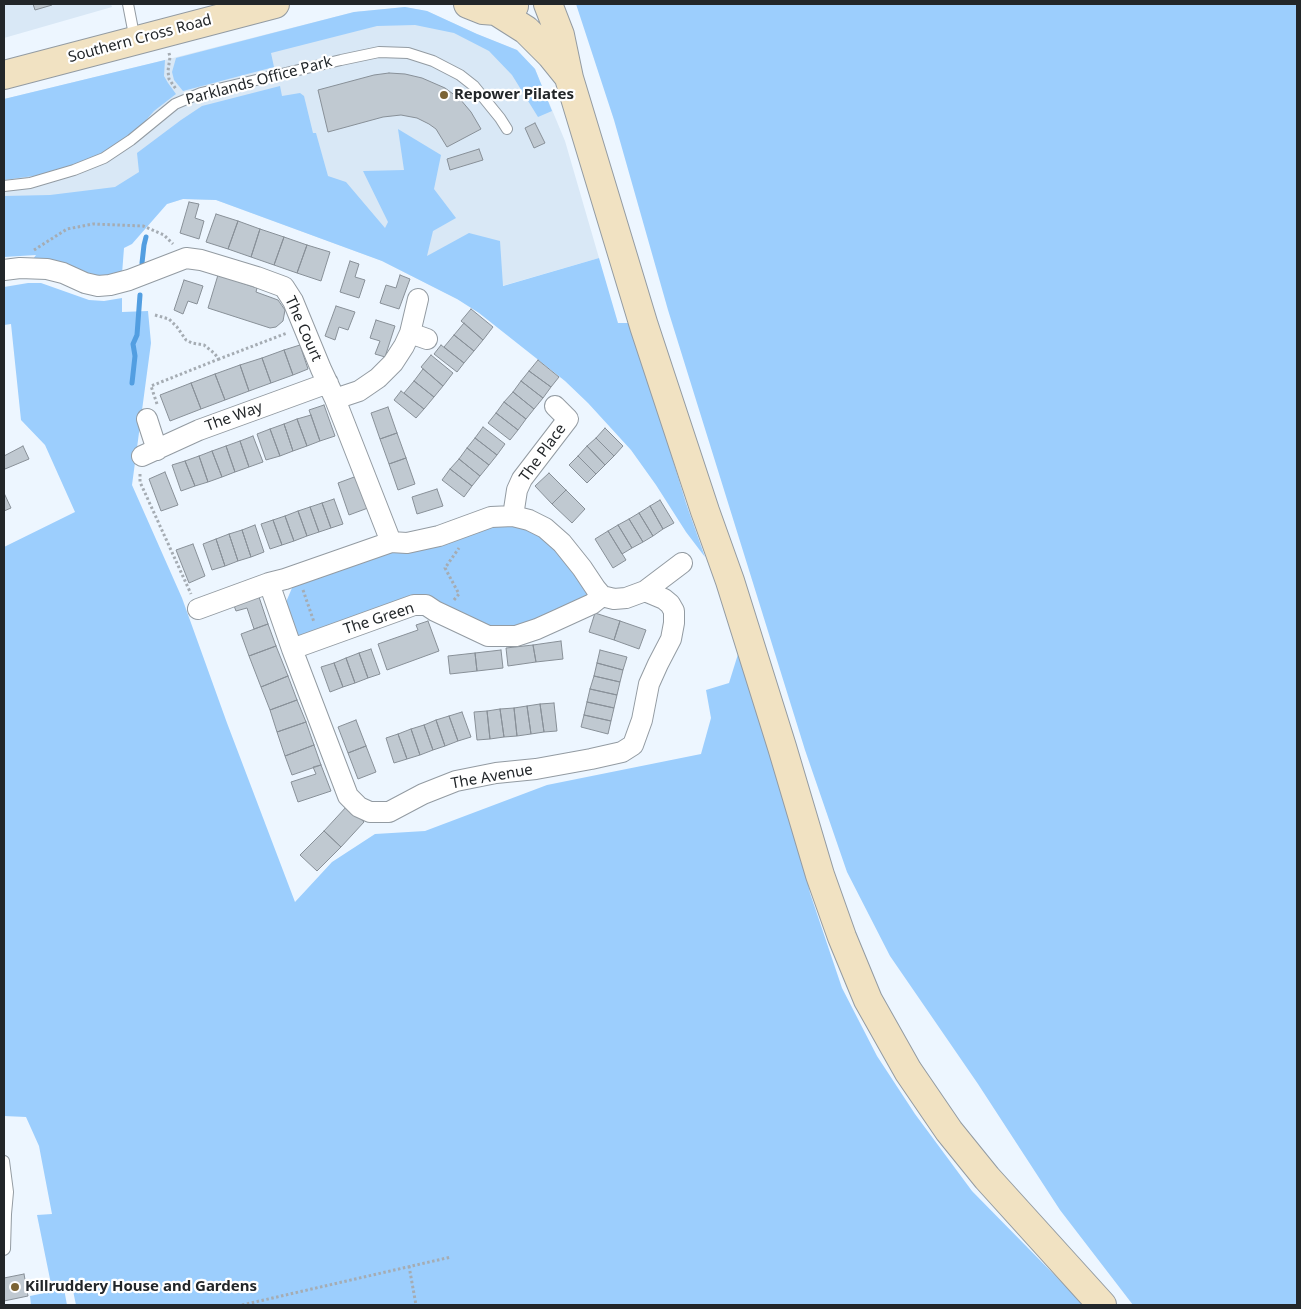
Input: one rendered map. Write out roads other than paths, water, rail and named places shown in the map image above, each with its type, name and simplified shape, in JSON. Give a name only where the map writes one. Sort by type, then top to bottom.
[{"type":"main road","name":"Southern Cross Road","points":[[4,75],[275,4]]},
{"type":"main road","points":[[468,4],[483,10],[507,8],[569,78]]},
{"type":"main road","points":[[548,4],[560,35],[569,78],[644,326],[705,512],[730,581],[820,874],[842,937],[868,1000],[908,1071],[949,1131],[987,1178],[1102,1305]]},
{"type":"street","name":"The Court","points":[[12,269],[47,269],[63,272],[85,283],[98,286],[129,280],[178,261],[201,260],[257,277],[284,288],[293,301],[332,391]]},
{"type":"street","name":"The Way","points":[[153,415],[149,453],[199,430],[332,391],[359,391],[378,378],[404,346],[418,336],[418,299]]},
{"type":"street","points":[[332,391],[399,542]]},
{"type":"street","name":"The Place","points":[[513,516],[517,490],[522,479],[568,419]]},
{"type":"street","points":[[198,610],[269,583],[399,542],[439,536],[491,517],[513,516],[529,520],[545,528],[562,543],[602,596],[614,599],[626,598],[645,591],[682,563]]},
{"type":"street","name":"The Avenue","points":[[269,583],[292,650],[348,796],[359,807],[370,812],[389,812],[424,794],[456,781],[584,760],[622,752],[633,745],[642,720],[649,684],[671,639],[674,623],[674,611],[670,604],[664,599],[645,591]]},
{"type":"street","name":"The Green","points":[[292,650],[414,605],[426,605],[488,636],[516,636],[537,629],[592,604],[602,596]]},
{"type":"lane","points":[[128,4],[135,41]]},
{"type":"lane","name":"Parklands Office Park","points":[[4,186],[30,183],[74,170],[104,158],[131,140],[175,104],[183,100],[233,85],[378,52],[408,54],[433,61],[460,75],[474,86],[506,129]]},
{"type":"lane","points":[[4,1161],[8,1192],[4,1250]]},
{"type":"waterway","points":[[142,263],[146,237]]},
{"type":"waterway","points":[[132,383],[135,356],[133,344],[137,335],[140,295]]},
{"type":"place","name":"Repower Pilates","points":[[444,95]]},
{"type":"place","name":"Killruddery House and Gardens","points":[[15,1287]]}]
